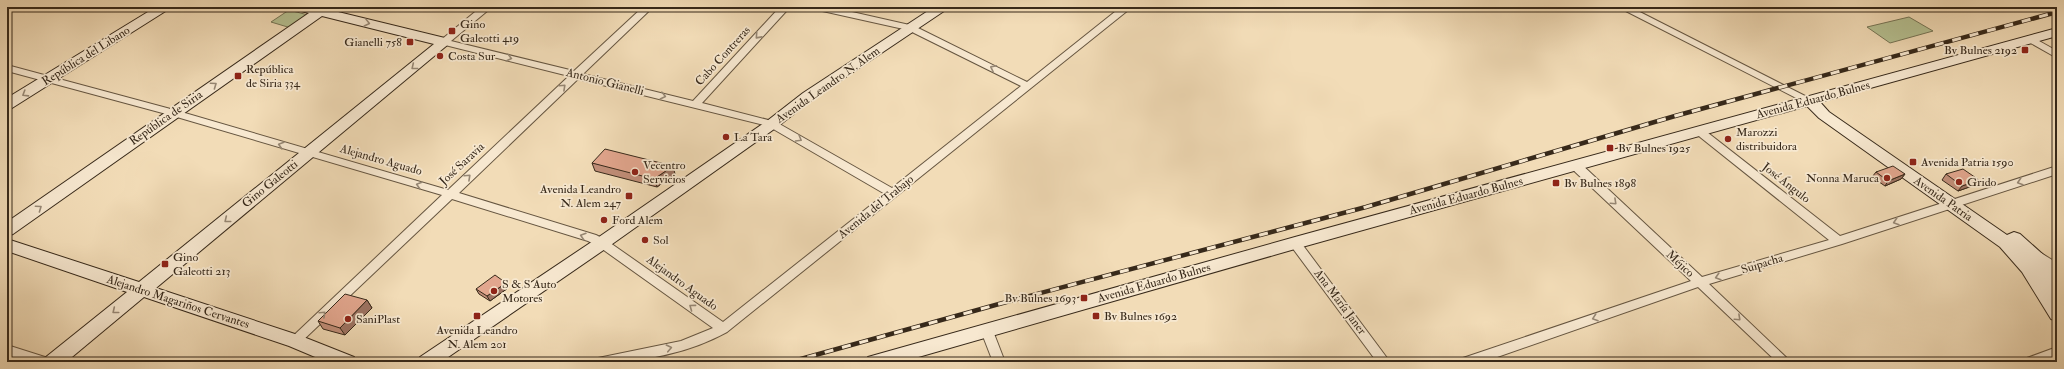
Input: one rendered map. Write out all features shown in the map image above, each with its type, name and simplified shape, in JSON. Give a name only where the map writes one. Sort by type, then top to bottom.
[{"type":"main road","name":"República del Libano","points":[[7,105],[165,7]]},
{"type":"main road","name":"Antonio Gianelli","points":[[302,7],[323,9],[444,42]]},
{"type":"main road","name":"Avenida Leandro N. Alem","points":[[432,360],[772,124],[808,96],[943,7]]},
{"type":"main road","name":"República de Siria","points":[[7,230],[323,9]]},
{"type":"main road","name":"Avenida Eduardo Bulnes","points":[[875,362],[1295,243],[2057,32]]},
{"type":"main road","name":"Gino Galeotti","points":[[53,362],[444,42]]},
{"type":"main road","name":"Avenida Patria","points":[[1810,101],[1824,115],[1956,203],[2015,239],[2042,263],[2051,276],[2057,314]]},
{"type":"main road","name":"Avenida Patria","points":[[1956,203],[2018,255],[2051,276]]},
{"type":"main road","name":"Alejandro Magariños Cervantes","points":[[7,245],[295,341],[347,362]]},
{"type":"street","name":"Gino Galeotti","points":[[444,42],[487,7]]},
{"type":"street","name":"José Saravia","points":[[295,341],[648,7]]},
{"type":"street","name":"Cabo Contreras","points":[[696,104],[785,7]]},
{"type":"street","points":[[818,7],[911,28],[1028,86]]},
{"type":"street","name":"Avenida del Trabajo","points":[[603,362],[685,344],[710,337],[723,329],[1127,7]]},
{"type":"street","name":"Avenida Patria","points":[[1623,7],[1810,101]]},
{"type":"street","points":[[2030,39],[2057,55]]},
{"type":"street","name":"Antonio Gianelli","points":[[444,42],[772,124],[892,194]]},
{"type":"street","name":"Alejandro Aguado","points":[[7,68],[174,113],[450,194],[602,243],[723,329]]},
{"type":"street","name":"José Ángulo","points":[[1699,131],[1838,241]]},
{"type":"street","name":"Méjico","points":[[1575,165],[1785,362]]},
{"type":"street","name":"Suipacha","points":[[1468,362],[1700,282],[1838,241],[2057,170]]},
{"type":"street","name":"Ana María Janer","points":[[1295,243],[1384,362]]},
{"type":"street","points":[[987,331],[999,362]]},
{"type":"street","points":[[7,350],[43,362]]},
{"type":"street","points":[[2032,362],[2057,352]]},
{"type":"green space","points":[[289,10],[308,15],[291,28],[271,22]]},
{"type":"green space","points":[[1909,17],[1933,31],[1890,43],[1867,27]]},
{"type":"building","points":[[605,149],[673,166],[654,179],[592,163]]},
{"type":"building","points":[[1893,166],[1905,174],[1888,181],[1876,172]]},
{"type":"building","points":[[1963,169],[1979,180],[1962,186],[1946,174]]},
{"type":"building","points":[[495,275],[506,283],[487,296],[476,289]]},
{"type":"building","points":[[345,294],[367,300],[340,328],[318,321]]},
{"type":"railway","points":[[790,362],[999,304],[1366,207],[1675,116],[2057,12]]},
{"type":"place","name":"Gino Galeotti 419","points":[[452,31]]},
{"type":"place","name":"Gianelli 758","points":[[410,42]]},
{"type":"place","name":"Bv Bulnes 2192","points":[[2025,50]]},
{"type":"place","name":"Costa Sur","points":[[440,56]]},
{"type":"place","name":"República de Siria 334","points":[[238,76]]},
{"type":"place","name":"La Tara","points":[[726,137]]},
{"type":"place","name":"Marozzi distribuidora","points":[[1728,139]]},
{"type":"place","name":"Bv Bulnes 1925","points":[[1610,148]]},
{"type":"place","name":"Avenida Patria 1590","points":[[1913,162]]},
{"type":"place","name":"Vecentro Servicios","points":[[635,172]]},
{"type":"place","name":"Nonna Maruca","points":[[1887,178]]},
{"type":"place","name":"Grido","points":[[1959,182]]},
{"type":"place","name":"Bv Bulnes 1898","points":[[1556,183]]},
{"type":"place","name":"Avenida Leandro N. Alem 247","points":[[629,196]]},
{"type":"place","name":"Ford Alem","points":[[604,220]]},
{"type":"place","name":"Sol","points":[[645,240]]},
{"type":"place","name":"Gino Galeotti 213","points":[[165,264]]},
{"type":"place","name":"S & S Auto Motores","points":[[494,291]]},
{"type":"place","name":"Bv Bulnes 1693","points":[[1084,298]]},
{"type":"place","name":"Avenida Leandro N. Alem 201","points":[[477,316]]},
{"type":"place","name":"Bv Bulnes 1692","points":[[1096,316]]},
{"type":"place","name":"SaniPlast","points":[[348,319]]}]
